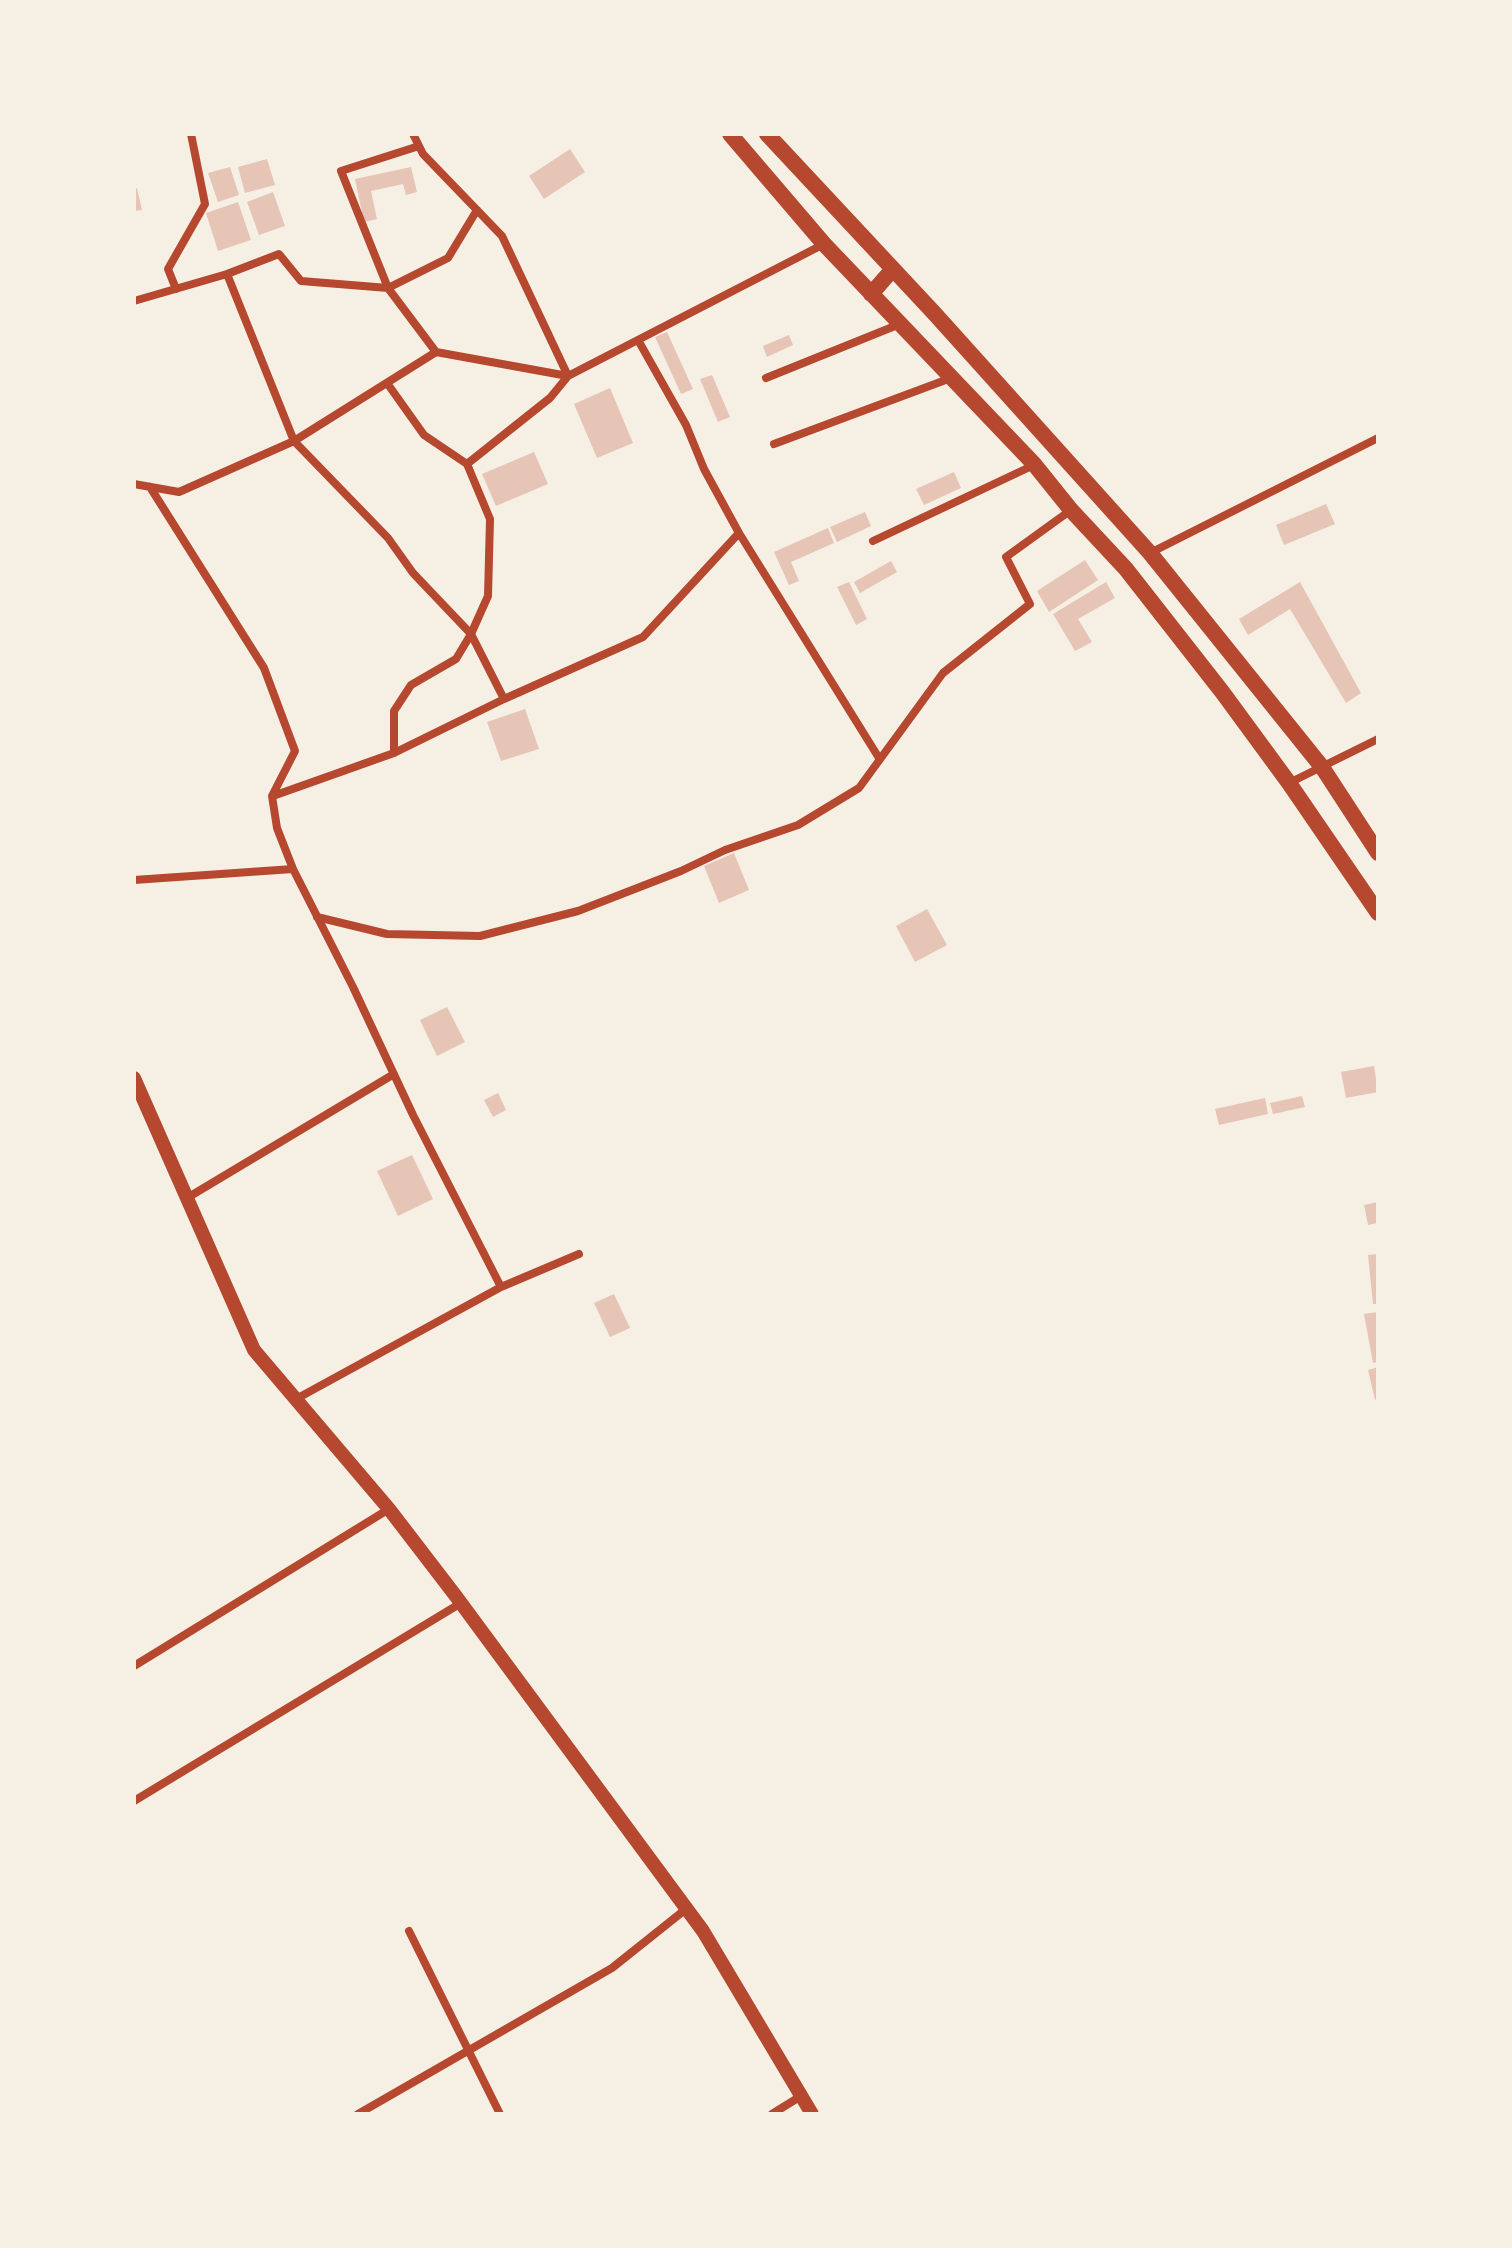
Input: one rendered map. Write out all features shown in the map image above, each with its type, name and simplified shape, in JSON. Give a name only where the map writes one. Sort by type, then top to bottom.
[{"type":"main road","points":[[730,134],[824,244],[1034,464],[1071,510],[1126,569],[1289,783],[1378,913]]},
{"type":"main road","points":[[767,134],[1150,553],[1322,767],[1378,853]]},
{"type":"main road","points":[[871,294],[893,269]]},
{"type":"street","points":[[176,289],[168,269],[205,204],[191,134]]},
{"type":"street","points":[[413,134],[423,154],[502,236],[568,376]]},
{"type":"street","points":[[419,146],[341,171],[388,288],[436,352]]},
{"type":"street","points":[[134,301],[227,274],[279,254],[301,281],[388,288],[448,258],[477,210]]},
{"type":"street","points":[[467,464],[550,398],[568,376],[824,244]]},
{"type":"street","points":[[227,274],[294,441],[388,538],[413,573],[471,634],[504,699]]},
{"type":"street","points":[[766,378],[900,324]]},
{"type":"street","points":[[638,340],[686,425],[704,469],[739,533],[879,758]]},
{"type":"street","points":[[134,484],[179,492],[294,441],[436,352],[568,376]]},
{"type":"street","points":[[774,444],[952,378]]},
{"type":"street","points":[[387,383],[424,435],[467,464],[490,519],[488,596],[456,659],[411,685],[394,711],[394,753]]},
{"type":"street","points":[[1150,553],[1378,438]]},
{"type":"street","points":[[873,541],[1034,464]]},
{"type":"street","points":[[150,487],[264,668],[295,751],[272,796],[277,828],[293,869],[501,1287]]},
{"type":"street","points":[[317,917],[387,934],[480,936],[578,911],[681,871],[725,850],[798,825],[859,788],[943,673],[1030,604],[1006,557],[1071,510]]},
{"type":"street","points":[[272,796],[394,753],[504,699],[643,637],[739,533]]},
{"type":"street","points":[[1289,783],[1378,739]]},
{"type":"street","points":[[134,880],[293,869]]},
{"type":"street","points":[[187,1198],[394,1074]]},
{"type":"street","points":[[134,1078],[254,1350],[389,1509],[703,1931],[812,2114]]},
{"type":"street","points":[[296,1399],[501,1287],[579,1254]]},
{"type":"street","points":[[134,1666],[389,1509]]},
{"type":"street","points":[[134,1801],[461,1603]]},
{"type":"street","points":[[358,2114],[612,1968],[686,1909]]},
{"type":"street","points":[[409,1931],[500,2114]]},
{"type":"street","points":[[772,2114],[801,2096]]},
{"type":"building","points":[[570,149],[585,172],[544,199],[529,176]]},
{"type":"building","points":[[267,159],[275,185],[245,193],[238,167]]},
{"type":"building","points":[[230,167],[239,195],[218,202],[208,173]]},
{"type":"building","points":[[411,167],[417,192],[406,195],[403,184],[371,191],[377,219],[364,222],[355,179]]},
{"type":"building","points":[[137,188],[142,210],[134,211],[134,189]]},
{"type":"building","points":[[273,192],[285,226],[259,235],[247,202]]},
{"type":"building","points":[[238,202],[251,240],[218,251],[206,213]]},
{"type":"building","points":[[667,332],[693,389],[681,394],[655,337]]},
{"type":"building","points":[[789,335],[793,345],[767,357],[763,346]]},
{"type":"building","points":[[712,375],[730,417],[718,422],[700,379]]},
{"type":"building","points":[[610,388],[633,443],[597,458],[574,404]]},
{"type":"building","points":[[534,452],[548,484],[496,506],[482,474]]},
{"type":"building","points":[[954,472],[961,488],[924,505],[916,489]]},
{"type":"building","points":[[1326,504],[1335,524],[1284,545],[1276,525]]},
{"type":"building","points":[[865,512],[871,526],[837,542],[830,527]]},
{"type":"building","points":[[828,528],[834,543],[791,562],[799,581],[789,585],[774,552]]},
{"type":"building","points":[[1085,560],[1098,580],[1049,612],[1037,591]]},
{"type":"building","points":[[891,561],[897,572],[860,593],[854,582]]},
{"type":"building","points":[[849,582],[867,619],[856,625],[837,587]]},
{"type":"building","points":[[1106,582],[1115,598],[1078,619],[1092,642],[1075,651],[1053,614]]},
{"type":"building","points":[[1300,582],[1361,693],[1346,703],[1290,609],[1248,635],[1239,619]]},
{"type":"building","points":[[525,709],[539,749],[501,761],[487,722]]},
{"type":"building","points":[[734,853],[749,890],[719,903],[704,866]]},
{"type":"building","points":[[927,909],[947,945],[915,962],[896,926]]},
{"type":"building","points":[[447,1007],[465,1042],[437,1056],[420,1020]]},
{"type":"building","points":[[1374,1066],[1378,1092],[1346,1098],[1341,1072]]},
{"type":"building","points":[[498,1093],[506,1110],[493,1117],[484,1100]]},
{"type":"building","points":[[1302,1096],[1305,1107],[1273,1114],[1270,1103]]},
{"type":"building","points":[[1265,1098],[1268,1114],[1219,1125],[1215,1109]]},
{"type":"building","points":[[412,1155],[433,1199],[398,1216],[377,1171]]},
{"type":"building","points":[[1378,1202],[1378,1223],[1368,1225],[1364,1205]]},
{"type":"building","points":[[1378,1254],[1378,1304],[1373,1304],[1368,1255]]},
{"type":"building","points":[[614,1294],[630,1328],[610,1337],[594,1303]]},
{"type":"building","points":[[1378,1312],[1378,1362],[1373,1363],[1364,1314]]},
{"type":"building","points":[[1378,1367],[1378,1399],[1375,1400],[1368,1370]]}]
